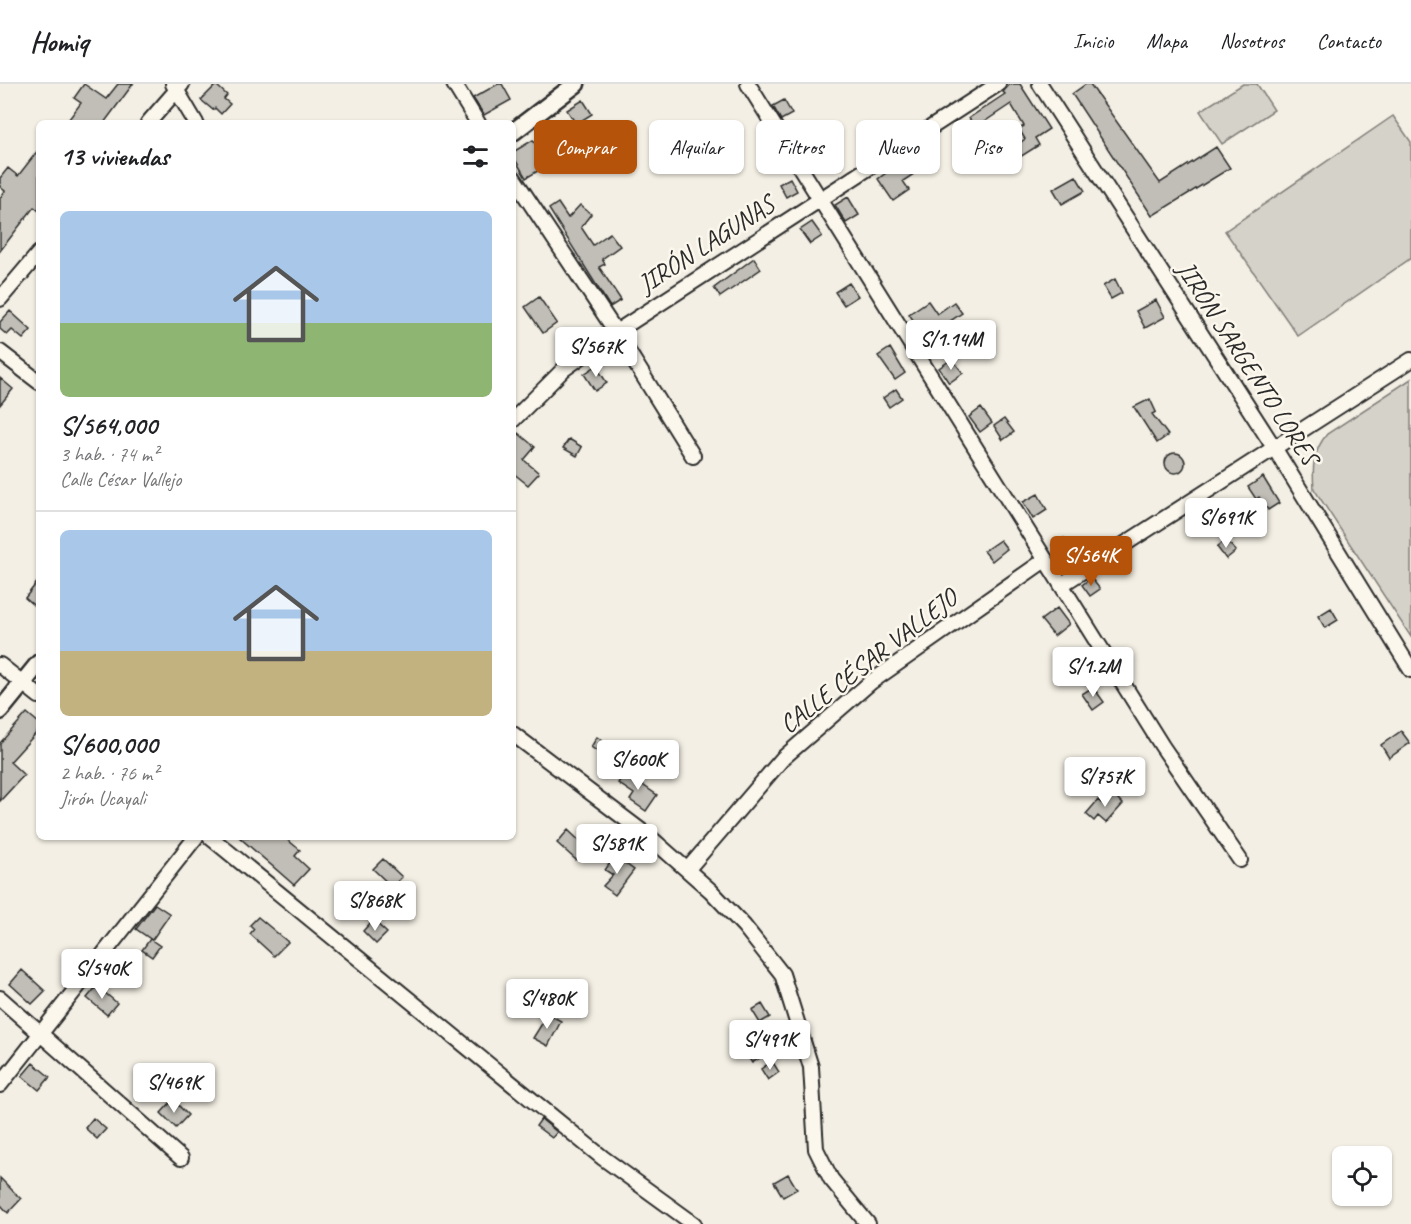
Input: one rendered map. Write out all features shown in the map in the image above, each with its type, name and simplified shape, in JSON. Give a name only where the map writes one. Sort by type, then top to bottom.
[{"type":"street","points":[[454,84],[476,120]]},
{"type":"street","points":[[516,130],[576,84]]},
{"type":"street","points":[[748,84],[1162,746],[1240,860]]},
{"type":"street","name":"JIRÓN LAGUNAS","points":[[516,417],[564,369],[616,332],[998,84]]},
{"type":"street","name":"JIRÓN SARGENTO LORES","points":[[1040,84],[1275,449],[1411,670]]},
{"type":"street","points":[[150,120],[178,86],[195,120]]},
{"type":"street","points":[[516,182],[616,332],[693,456]]},
{"type":"street","points":[[0,299],[36,257]]},
{"type":"street","points":[[0,352],[36,380]]},
{"type":"street","points":[[1061,585],[1411,360]]},
{"type":"street","name":"CALLE CÉSAR VALLEJO","points":[[687,870],[783,758],[872,682],[1045,560]]},
{"type":"street","points":[[0,665],[36,693]]},
{"type":"street","points":[[0,711],[36,667]]},
{"type":"street","points":[[516,736],[652,839],[687,870],[744,926],[782,974],[811,1067],[816,1149],[831,1179],[868,1224]]},
{"type":"street","points":[[0,1084],[194,840]]},
{"type":"street","points":[[214,840],[603,1158],[694,1224]]},
{"type":"street","points":[[0,998],[181,1158]]},
{"type":"shaded area","points":[[1243,84],[1257,84],[1274,110],[1222,144],[1200,111]]},
{"type":"shaded area","points":[[1393,116],[1411,142],[1411,258],[1298,336],[1225,231]]},
{"type":"shaded area","points":[[1411,379],[1411,637],[1314,489],[1313,474],[1316,453],[1327,434]]},
{"type":"building","points":[[84,84],[106,99],[118,84],[133,84],[106,120],[68,120],[81,103],[74,98]]},
{"type":"building","points":[[502,84],[511,100],[484,115],[473,98]]},
{"type":"building","points":[[1010,84],[1020,84],[1049,129],[1035,138],[1039,145],[1022,156],[1022,141],[1025,139],[1022,127],[1024,126],[1011,104],[987,120],[970,120],[969,118],[1005,94],[1003,92]]},
{"type":"building","points":[[1086,84],[1090,84],[1160,183],[1216,147],[1230,168],[1152,216],[1072,94]]},
{"type":"building","points":[[216,85],[227,95],[224,99],[230,104],[221,114],[201,100]]},
{"type":"building","points":[[583,100],[592,114],[582,120],[573,120],[567,110]]},
{"type":"building","points":[[784,100],[792,114],[781,120],[773,106]]},
{"type":"building","points":[[533,140],[534,173],[526,178],[516,161],[516,150]]},
{"type":"building","points":[[36,153],[36,209],[34,207],[0,251],[0,198],[5,191],[0,187],[0,178],[8,168],[18,176]]},
{"type":"building","points":[[885,174],[914,174],[903,181],[909,190],[893,201],[878,179]]},
{"type":"building","points":[[1076,176],[1085,191],[1062,204],[1053,189]]},
{"type":"building","points":[[790,178],[797,191],[786,197],[779,184]]},
{"type":"building","points":[[848,197],[859,215],[846,223],[835,205]]},
{"type":"building","points":[[558,203],[568,218],[580,205],[591,214],[581,227],[593,245],[610,233],[620,246],[602,259],[605,264],[599,267],[621,300],[610,307],[549,209]]},
{"type":"building","points":[[812,222],[822,236],[810,244],[800,230]]},
{"type":"building","points":[[754,258],[761,269],[720,297],[714,288]]},
{"type":"building","points":[[1115,279],[1122,293],[1111,299],[1103,286]]},
{"type":"building","points":[[849,283],[858,296],[844,305],[835,292]]},
{"type":"building","points":[[539,297],[557,323],[543,333],[525,307]]},
{"type":"building","points":[[1156,300],[1165,317],[1145,328],[1136,311]]},
{"type":"building","points":[[928,301],[937,314],[954,302],[962,313],[925,338],[909,314]]},
{"type":"building","points":[[10,311],[31,330],[23,339],[12,330],[7,335],[0,329],[0,322]]},
{"type":"building","points":[[890,348],[905,373],[895,380],[878,356]]},
{"type":"building","points":[[952,359],[963,373],[949,383],[939,368]]},
{"type":"building","points":[[596,366],[607,383],[595,391],[584,374]]},
{"type":"building","points":[[0,378],[13,389],[0,405]]},
{"type":"building","points":[[896,389],[902,398],[889,407],[883,398]]},
{"type":"building","points":[[1150,399],[1156,412],[1152,414],[1168,435],[1157,443],[1134,407]]},
{"type":"building","points":[[981,408],[992,423],[980,432],[969,417]]},
{"type":"building","points":[[1004,419],[1014,432],[1003,440],[994,426]]},
{"type":"building","points":[[518,433],[535,447],[524,460],[539,473],[528,485],[516,475],[516,435]]},
{"type":"building","points":[[569,439],[582,447],[577,456],[563,448]]},
{"type":"building","points":[[1175,453],[1182,456],[1185,463],[1182,470],[1175,473],[1168,470],[1165,463],[1168,456]]},
{"type":"building","points":[[1263,477],[1279,503],[1268,510],[1259,497],[1256,499],[1248,487]]},
{"type":"building","points":[[1038,494],[1047,510],[1033,519],[1023,502]]},
{"type":"building","points":[[1064,538],[1072,552],[1060,558],[1052,545]]},
{"type":"building","points":[[1000,540],[1007,549],[992,561],[984,551]]},
{"type":"building","points":[[1226,540],[1236,551],[1226,559],[1217,547]]},
{"type":"building","points":[[1091,578],[1100,589],[1090,596],[1082,585]]},
{"type":"building","points":[[36,584],[36,607],[25,598]]},
{"type":"building","points":[[1057,608],[1069,624],[1054,636],[1041,620]]},
{"type":"building","points":[[1331,608],[1338,620],[1325,628],[1318,616]]},
{"type":"building","points":[[1093,687],[1104,702],[1093,710],[1082,694]]},
{"type":"building","points":[[27,713],[36,720],[36,733],[10,762],[24,775],[0,801],[0,743]]},
{"type":"building","points":[[1401,731],[1410,743],[1389,758],[1381,745]]},
{"type":"building","points":[[597,737],[607,744],[601,754],[591,747]]},
{"type":"building","points":[[628,769],[636,775],[634,779],[657,795],[646,811],[630,800],[634,794],[618,783]]},
{"type":"building","points":[[1111,792],[1123,804],[1106,823],[1098,816],[1094,821],[1086,814],[1098,800],[1101,803]]},
{"type":"building","points":[[568,830],[587,848],[576,860],[557,843]]},
{"type":"building","points":[[242,840],[288,840],[300,850],[295,856],[309,869],[294,885]]},
{"type":"building","points":[[615,856],[634,870],[615,895],[603,886],[613,875],[605,870]]},
{"type":"building","points":[[383,859],[402,877],[392,887],[373,869]]},
{"type":"building","points":[[155,904],[170,914],[152,940],[136,929]]},
{"type":"building","points":[[258,917],[288,942],[274,956],[250,934],[254,929],[250,925]]},
{"type":"building","points":[[373,920],[387,933],[376,944],[363,931]]},
{"type":"building","points":[[150,939],[160,946],[152,957],[142,950]]},
{"type":"building","points":[[22,970],[45,991],[32,1004],[10,984]]},
{"type":"building","points":[[97,986],[117,1003],[107,1015],[87,998]]},
{"type":"building","points":[[762,1004],[770,1017],[760,1023],[752,1010]]},
{"type":"building","points":[[548,1014],[561,1021],[548,1046],[533,1038]]},
{"type":"building","points":[[753,1041],[763,1056],[752,1063],[742,1048]]},
{"type":"building","points":[[772,1061],[779,1072],[768,1080],[761,1069]]},
{"type":"building","points":[[33,1063],[50,1077],[39,1090],[22,1076]]},
{"type":"building","points":[[173,1100],[188,1115],[176,1128],[161,1113]]},
{"type":"building","points":[[93,1118],[106,1129],[97,1139],[85,1128]]},
{"type":"building","points":[[541,1119],[557,1132],[552,1138],[536,1126]]},
{"type":"building","points":[[788,1174],[797,1189],[783,1197],[774,1182]]},
{"type":"building","points":[[0,1178],[21,1199],[8,1213],[0,1204]]}]
